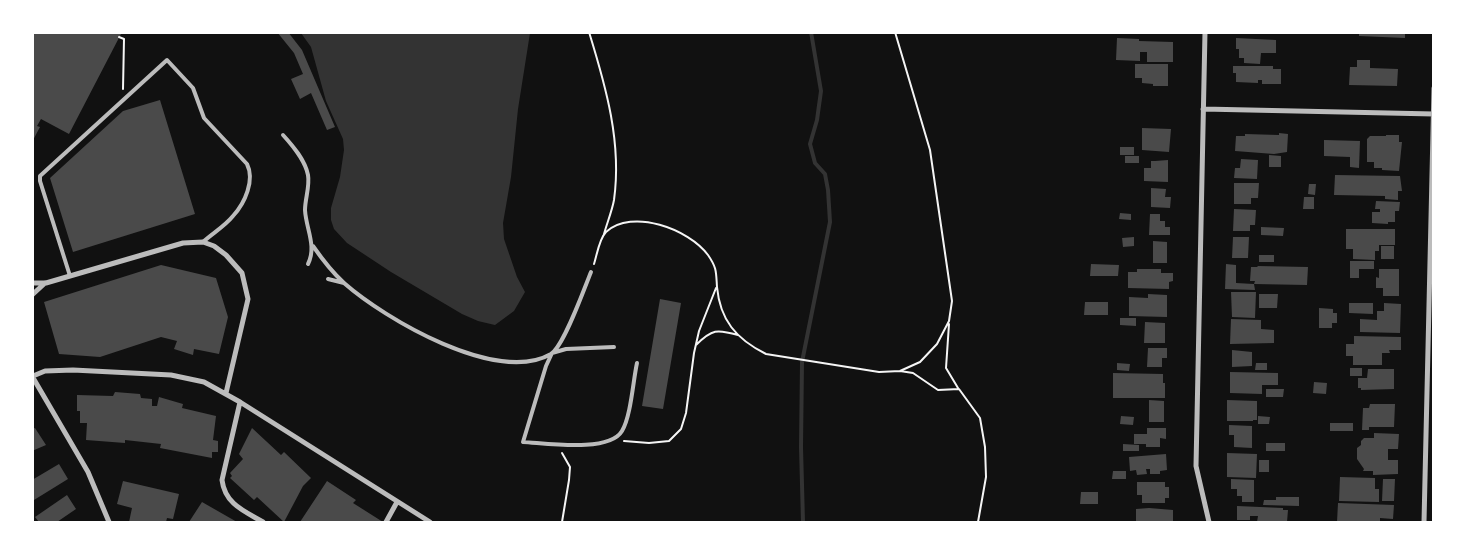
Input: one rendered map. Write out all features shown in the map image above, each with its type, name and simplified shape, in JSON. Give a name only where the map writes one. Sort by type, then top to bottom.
[{"type":"street","points":[[1205,32],[1196,466],[1209,522]]},
{"type":"street","points":[[1424,522],[1434,88]]},
{"type":"street","points":[[1203,109],[1433,114]]},
{"type":"street","points":[[32,283],[46,283],[183,243],[203,242],[214,246],[226,255],[242,273],[248,298],[226,393]]},
{"type":"street","points":[[32,295],[46,283]]},
{"type":"street","points":[[109,522],[89,473],[33,376],[45,371],[59,369],[170,375],[204,382],[226,393],[430,522]]},
{"type":"street","points":[[240,402],[222,480],[227,498],[263,522]]},
{"type":"street","points":[[386,522],[397,502]]},
{"type":"lane","points":[[70,276],[40,176],[167,60],[193,88],[204,118],[247,164],[250,170],[248,191],[235,214],[203,242]]},
{"type":"lane","points":[[283,135],[301,158],[308,175],[305,208],[313,246],[323,261],[344,283],[367,301],[400,322],[452,348],[486,357],[512,361],[532,360],[566,349],[614,347]]},
{"type":"lane","points":[[308,264],[313,246]]},
{"type":"lane","points":[[591,272],[565,335],[552,353],[546,366],[523,442],[598,444],[611,440],[622,432],[637,363]]},
{"type":"lane","points":[[328,279],[344,283]]},
{"type":"path","points":[[589,32],[602,73],[614,124],[616,159],[614,201],[591,272]]},
{"type":"path","points":[[895,32],[930,150],[952,301],[946,368],[980,418],[985,447],[986,477],[978,522]]},
{"type":"path","points":[[119,37],[124,39],[123,93]]},
{"type":"path","points":[[604,234],[617,224],[635,222],[656,223],[675,230],[692,241],[707,253],[716,268],[720,304],[725,319],[750,346],[766,354],[878,372],[900,371],[913,374],[938,390],[959,389]]},
{"type":"path","points":[[611,440],[649,443],[669,441],[681,429],[686,413],[699,331],[717,286]]},
{"type":"path","points":[[900,371],[920,362],[937,344],[949,321]]},
{"type":"path","points":[[696,345],[706,334],[721,330],[738,335]]},
{"type":"path","points":[[554,444],[563,454],[570,467],[570,480],[562,522]]},
{"type":"shaded area","points":[[301,33],[530,33],[503,223],[504,239],[517,277],[525,292],[514,311],[495,325],[478,321],[462,314],[391,272],[347,243],[334,229],[331,220],[331,208],[340,177],[344,150],[343,139],[326,101],[311,47]]},
{"type":"building","points":[[32,32],[122,32],[69,134],[41,119],[37,126],[40,127],[32,142]]},
{"type":"building","points":[[277,32],[288,32],[302,50],[335,127],[327,130],[311,93],[300,99],[291,79],[303,74],[294,53]]},
{"type":"building","points":[[1359,32],[1405,32],[1405,38],[1359,36]]},
{"type":"building","points":[[1117,38],[1173,42],[1173,62],[1147,62],[1147,52],[1140,52],[1140,61],[1116,60]]},
{"type":"building","points":[[1236,38],[1276,40],[1276,53],[1261,53],[1260,64],[1244,63],[1244,58],[1239,58],[1239,49],[1236,49]]},
{"type":"building","points":[[1357,60],[1370,60],[1370,68],[1398,69],[1397,86],[1349,85],[1350,67],[1357,67]]},
{"type":"building","points":[[1135,64],[1168,64],[1168,86],[1153,86],[1153,84],[1142,83],[1142,78],[1135,78]]},
{"type":"building","points":[[1233,66],[1273,66],[1273,69],[1281,69],[1281,84],[1262,84],[1262,80],[1258,80],[1258,83],[1236,82],[1236,73],[1233,73]]},
{"type":"building","points":[[160,100],[195,214],[73,252],[50,178],[123,111]]},
{"type":"building","points":[[1142,128],[1171,129],[1169,152],[1142,150]]},
{"type":"building","points":[[1279,133],[1288,134],[1287,152],[1274,154],[1235,151],[1236,136],[1245,136],[1245,134],[1279,135]]},
{"type":"building","points":[[1399,135],[1399,142],[1402,142],[1399,171],[1374,168],[1374,162],[1367,162],[1367,139],[1370,136]]},
{"type":"building","points":[[1324,140],[1360,141],[1359,168],[1350,167],[1350,157],[1324,156]]},
{"type":"building","points":[[1120,147],[1134,147],[1134,155],[1120,155]]},
{"type":"building","points":[[1269,155],[1281,156],[1281,167],[1269,167]]},
{"type":"building","points":[[1125,156],[1139,156],[1139,163],[1125,163]]},
{"type":"building","points":[[1241,159],[1258,160],[1257,179],[1234,178],[1235,168],[1240,168]]},
{"type":"building","points":[[1168,160],[1168,182],[1144,181],[1144,168],[1151,168],[1151,161]]},
{"type":"building","points":[[1335,175],[1400,176],[1402,191],[1398,191],[1398,200],[1385,199],[1385,196],[1334,195]]},
{"type":"building","points":[[1234,183],[1259,183],[1258,198],[1251,198],[1251,204],[1234,204]]},
{"type":"building","points":[[1309,184],[1316,184],[1315,195],[1308,194]]},
{"type":"building","points":[[1151,188],[1166,189],[1165,197],[1171,197],[1170,208],[1151,207]]},
{"type":"building","points":[[1304,197],[1314,197],[1314,209],[1303,209]]},
{"type":"building","points":[[1376,201],[1400,202],[1399,211],[1395,211],[1395,222],[1388,222],[1388,224],[1372,223],[1372,212],[1380,212],[1380,209],[1375,209]]},
{"type":"building","points":[[1234,209],[1256,210],[1255,225],[1250,225],[1250,231],[1233,231]]},
{"type":"building","points":[[1120,213],[1131,214],[1131,220],[1119,219]]},
{"type":"building","points":[[1150,214],[1160,214],[1160,221],[1165,221],[1165,227],[1170,227],[1170,235],[1149,235]]},
{"type":"building","points":[[1261,227],[1284,228],[1283,236],[1261,235]]},
{"type":"building","points":[[1346,229],[1395,229],[1395,245],[1379,245],[1379,251],[1375,251],[1375,260],[1353,259],[1353,249],[1346,249]]},
{"type":"building","points":[[1134,237],[1134,246],[1123,247],[1122,238]]},
{"type":"building","points":[[1233,237],[1249,237],[1248,258],[1232,258]]},
{"type":"building","points":[[1153,241],[1167,242],[1167,263],[1153,263]]},
{"type":"building","points":[[1381,246],[1394,246],[1394,259],[1381,259]]},
{"type":"building","points":[[1259,255],[1274,255],[1274,262],[1259,262]]},
{"type":"building","points":[[1350,261],[1374,261],[1374,269],[1359,269],[1359,278],[1350,278]]},
{"type":"building","points":[[1091,264],[1119,265],[1118,276],[1090,276]]},
{"type":"building","points":[[1226,264],[1236,265],[1236,283],[1254,284],[1255,290],[1225,289]]},
{"type":"building","points":[[161,265],[216,278],[228,317],[219,354],[194,349],[193,355],[174,349],[177,341],[161,337],[100,357],[59,354],[44,302]]},
{"type":"building","points":[[1251,267],[1308,267],[1307,285],[1254,284],[1255,281],[1250,281]]},
{"type":"building","points":[[1137,269],[1161,269],[1161,273],[1173,273],[1173,281],[1169,282],[1169,289],[1128,288],[1128,272],[1137,272]]},
{"type":"building","points":[[1379,269],[1399,269],[1399,296],[1383,296],[1383,288],[1376,288],[1376,277],[1379,278]]},
{"type":"building","points":[[1231,292],[1256,292],[1255,318],[1232,317]]},
{"type":"building","points":[[1148,294],[1167,295],[1167,317],[1129,316],[1129,297],[1148,298]]},
{"type":"building","points":[[1259,294],[1278,294],[1277,308],[1259,308]]},
{"type":"building","points":[[660,299],[681,303],[663,409],[642,406]]},
{"type":"building","points":[[1085,302],[1108,302],[1108,315],[1084,315]]},
{"type":"building","points":[[1349,303],[1373,303],[1373,314],[1349,313]]},
{"type":"building","points":[[1384,303],[1401,304],[1400,333],[1360,332],[1360,319],[1377,320],[1377,311],[1384,311]]},
{"type":"building","points":[[1319,308],[1333,309],[1333,313],[1337,313],[1337,323],[1332,323],[1332,328],[1319,328]]},
{"type":"building","points":[[1120,318],[1136,318],[1136,326],[1120,325]]},
{"type":"building","points":[[1231,319],[1261,320],[1261,329],[1274,330],[1274,343],[1230,344]]},
{"type":"building","points":[[1145,322],[1165,323],[1165,343],[1144,343]]},
{"type":"building","points":[[1354,336],[1401,337],[1401,350],[1389,350],[1390,353],[1382,353],[1382,365],[1353,365],[1353,356],[1346,356],[1346,344],[1354,344]]},
{"type":"building","points":[[1148,348],[1167,348],[1167,358],[1162,358],[1162,367],[1147,367]]},
{"type":"building","points":[[1232,350],[1252,352],[1252,366],[1232,367]]},
{"type":"building","points":[[1117,363],[1130,364],[1129,371],[1117,370]]},
{"type":"building","points":[[1256,363],[1267,363],[1267,370],[1255,370]]},
{"type":"building","points":[[1350,368],[1362,368],[1362,376],[1350,376]]},
{"type":"building","points":[[1368,369],[1394,369],[1394,389],[1361,390],[1361,388],[1358,388],[1358,378],[1367,378]]},
{"type":"building","points":[[1230,372],[1278,373],[1278,385],[1262,385],[1262,394],[1230,393]]},
{"type":"building","points":[[1113,373],[1163,374],[1165,398],[1113,398]]},
{"type":"building","points":[[1314,382],[1327,383],[1326,394],[1313,393]]},
{"type":"building","points":[[1266,389],[1284,389],[1283,397],[1266,397]]},
{"type":"building","points":[[115,392],[140,394],[141,398],[152,399],[152,406],[157,406],[159,397],[183,404],[182,408],[216,416],[213,440],[218,441],[218,452],[212,452],[212,458],[160,448],[161,444],[125,440],[125,443],[86,440],[87,423],[80,423],[80,411],[77,411],[77,395],[113,396]]},
{"type":"building","points":[[1149,400],[1164,401],[1164,422],[1149,422]]},
{"type":"building","points":[[1227,400],[1257,401],[1257,420],[1227,421]]},
{"type":"building","points":[[1370,404],[1395,404],[1394,427],[1369,427],[1369,430],[1362,430],[1363,408],[1369,408]]},
{"type":"building","points":[[1121,416],[1134,417],[1133,425],[1120,424]]},
{"type":"building","points":[[1258,416],[1270,417],[1269,424],[1258,424]]},
{"type":"building","points":[[1330,423],[1353,423],[1353,431],[1330,431]]},
{"type":"building","points":[[1229,425],[1252,426],[1252,448],[1234,447],[1234,435],[1229,435]]},
{"type":"building","points":[[35,428],[46,445],[32,451],[32,429]]},
{"type":"building","points":[[252,428],[281,455],[284,452],[311,478],[303,486],[284,522],[257,497],[254,500],[230,478],[232,476],[230,473],[243,459],[239,454]]},
{"type":"building","points":[[1147,428],[1166,428],[1166,439],[1160,438],[1160,447],[1146,447],[1146,444],[1134,444],[1134,434],[1147,434]]},
{"type":"building","points":[[1374,433],[1399,434],[1398,449],[1388,449],[1388,460],[1398,460],[1398,474],[1373,475],[1373,471],[1363,471],[1364,469],[1357,459],[1357,448],[1361,445],[1361,441],[1364,438],[1374,438]]},
{"type":"building","points":[[1266,443],[1285,443],[1285,451],[1266,451]]},
{"type":"building","points":[[1123,444],[1139,445],[1139,451],[1123,451]]},
{"type":"building","points":[[1227,453],[1257,454],[1256,478],[1227,477]]},
{"type":"building","points":[[1166,454],[1167,470],[1160,471],[1160,474],[1150,474],[1150,469],[1146,469],[1147,474],[1137,475],[1136,470],[1130,471],[1129,457]]},
{"type":"building","points":[[1259,460],[1269,460],[1269,472],[1259,472]]},
{"type":"building","points":[[59,464],[68,479],[34,500],[32,497],[32,480]]},
{"type":"building","points":[[1113,471],[1126,471],[1126,479],[1112,479]]},
{"type":"building","points":[[1340,477],[1375,478],[1375,489],[1379,489],[1379,502],[1339,501]]},
{"type":"building","points":[[1231,479],[1254,480],[1254,502],[1242,502],[1242,496],[1237,496],[1237,489],[1231,489]]},
{"type":"building","points":[[1383,479],[1395,479],[1394,501],[1382,501]]},
{"type":"building","points":[[123,481],[179,494],[173,519],[167,518],[166,522],[129,522],[132,508],[117,504]]},
{"type":"building","points":[[327,481],[356,500],[353,503],[383,522],[300,522]]},
{"type":"building","points":[[1137,482],[1165,482],[1165,487],[1169,487],[1169,498],[1165,498],[1165,503],[1142,503],[1142,495],[1137,495]]},
{"type":"building","points":[[1081,492],[1098,492],[1098,504],[1080,504]]},
{"type":"building","points":[[67,495],[76,509],[57,522],[39,522],[35,517]]},
{"type":"building","points":[[1276,497],[1299,497],[1299,506],[1263,505],[1264,500],[1276,500]]},
{"type":"building","points":[[202,502],[237,522],[189,522]]},
{"type":"building","points":[[1338,503],[1394,505],[1393,519],[1380,518],[1380,522],[1337,522]]},
{"type":"building","points":[[1237,506],[1283,508],[1283,510],[1288,510],[1287,522],[1257,522],[1258,516],[1250,516],[1250,520],[1237,520]]},
{"type":"building","points":[[1136,509],[1173,510],[1173,522],[1136,522]]},
{"type":"waterway","points":[[803,522],[801,447],[802,362],[830,222],[825,174],[815,163],[810,144],[817,120],[821,91],[811,32]]}]
